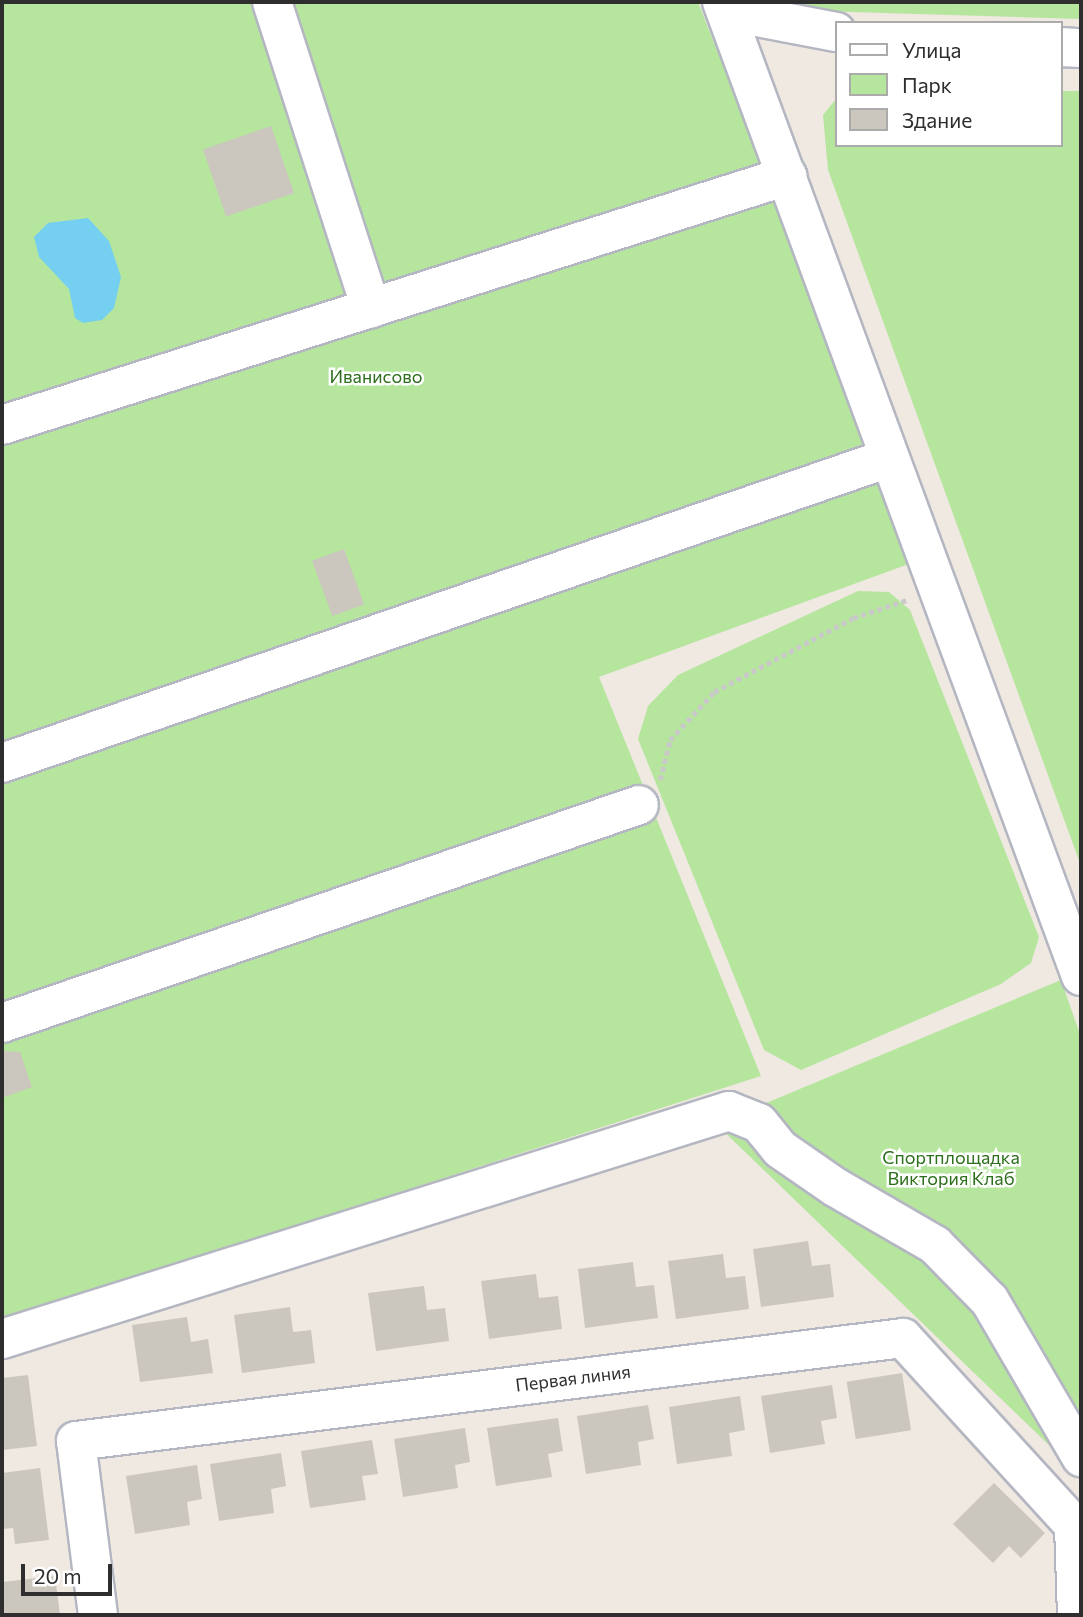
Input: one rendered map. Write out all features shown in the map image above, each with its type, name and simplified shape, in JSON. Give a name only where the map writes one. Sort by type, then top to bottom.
[{"type":"street","points":[[272,2],[371,308]]},
{"type":"street","points":[[724,7],[834,32]]},
{"type":"street","points":[[724,7],[1081,976]]},
{"type":"street","points":[[1062,47],[1081,48]]},
{"type":"street","points":[[2,425],[787,176]]},
{"type":"street","points":[[2,763],[889,458]]},
{"type":"street","points":[[2,1023],[648,797]]},
{"type":"street","points":[[2,1339],[729,1111],[759,1123],[780,1149],[835,1187],[935,1245],[990,1301],[1081,1457]]},
{"type":"street","name":"Первая линия","points":[[98,1615],[76,1441],[903,1338],[1074,1525],[1077,1615]]},
{"type":"path","points":[[648,797],[670,740],[714,692],[853,618],[937,589]]},
{"type":"green space","name":"Иванисово","points":[[2,2],[698,2],[917,561],[599,677],[761,1076],[2,1320]]},
{"type":"green space","points":[[801,2],[1081,2],[1081,19],[817,11]]},
{"type":"green space","points":[[1062,91],[1081,91],[1081,866],[828,170],[823,115],[834,101],[834,147],[1062,147]]},
{"type":"green space","points":[[858,591],[889,592],[910,610],[1039,937],[1031,963],[1001,984],[801,1070],[764,1050],[638,739],[648,706],[678,675]]},
{"type":"green space","name":"Спортплощадка Виктория Клаб","points":[[1061,980],[1081,1037],[1081,1476],[716,1124]]},
{"type":"water","points":[[88,218],[109,241],[121,277],[114,308],[102,320],[83,323],[75,318],[69,289],[39,257],[34,237],[48,223]]},
{"type":"building","points":[[271,126],[294,193],[226,217],[203,149]]},
{"type":"building","points":[[344,549],[364,604],[332,616],[312,561]]},
{"type":"building","points":[[20,1052],[32,1087],[2,1098],[2,1053]]},
{"type":"building","points":[[808,1241],[812,1266],[830,1264],[834,1297],[761,1307],[753,1249]]},
{"type":"building","points":[[723,1254],[726,1278],[745,1276],[749,1309],[676,1319],[668,1261]]},
{"type":"building","points":[[633,1262],[636,1287],[654,1285],[658,1318],[585,1328],[578,1269]]},
{"type":"building","points":[[536,1274],[539,1298],[558,1296],[562,1329],[489,1339],[481,1281]]},
{"type":"building","points":[[424,1286],[427,1310],[445,1308],[449,1341],[376,1351],[368,1293]]},
{"type":"building","points":[[290,1307],[293,1332],[311,1330],[315,1363],[242,1373],[234,1315]]},
{"type":"building","points":[[187,1317],[191,1342],[208,1339],[213,1373],[140,1382],[132,1325]]},
{"type":"building","points":[[902,1373],[911,1430],[856,1439],[847,1382]]},
{"type":"building","points":[[28,1375],[37,1446],[3,1450],[2,1378]]},
{"type":"building","points":[[832,1385],[837,1418],[821,1421],[825,1444],[770,1453],[761,1396]]},
{"type":"building","points":[[740,1396],[745,1430],[729,1433],[732,1456],[677,1464],[669,1407]]},
{"type":"building","points":[[648,1405],[654,1439],[638,1442],[641,1465],[586,1474],[577,1416]]},
{"type":"building","points":[[558,1418],[563,1451],[548,1454],[552,1477],[496,1486],[487,1428]]},
{"type":"building","points":[[465,1428],[470,1462],[455,1465],[458,1488],[403,1497],[394,1439]]},
{"type":"building","points":[[372,1440],[378,1474],[362,1476],[366,1500],[310,1508],[301,1451]]},
{"type":"building","points":[[281,1453],[286,1486],[271,1489],[274,1513],[219,1521],[210,1464]]},
{"type":"building","points":[[197,1465],[202,1499],[187,1502],[190,1525],[135,1534],[126,1476]]},
{"type":"building","points":[[40,1468],[49,1540],[15,1544],[13,1528],[2,1529],[2,1473]]},
{"type":"building","points":[[994,1483],[1045,1533],[1021,1558],[1009,1546],[993,1563],[953,1524]]},
{"type":"building","points":[[55,1576],[60,1615],[2,1615],[2,1582]]}]
